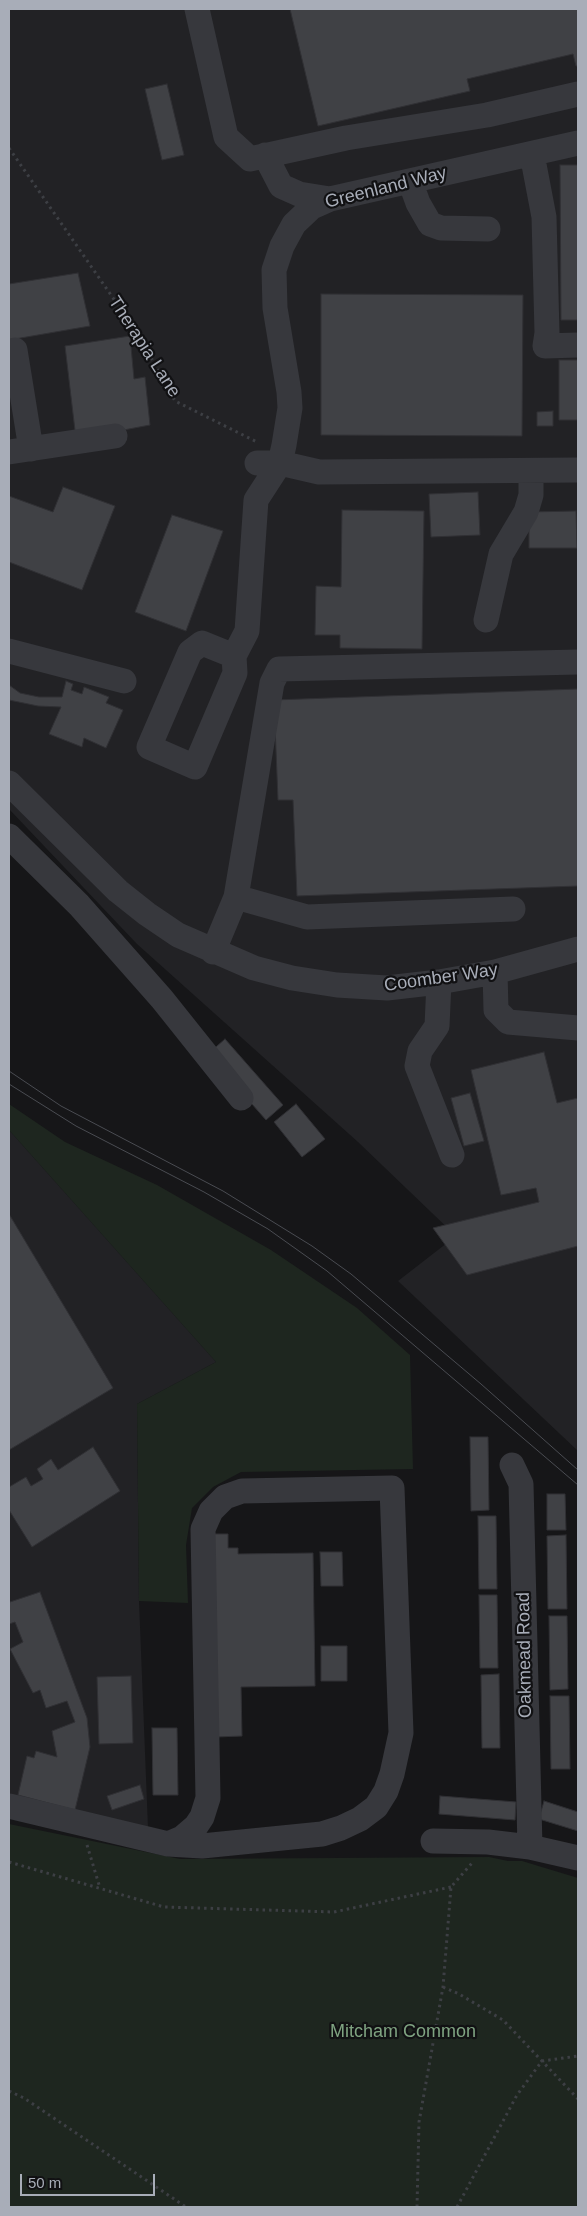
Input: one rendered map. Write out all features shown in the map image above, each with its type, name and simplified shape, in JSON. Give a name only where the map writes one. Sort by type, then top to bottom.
[{"type":"street","points":[[197,9],[226,137],[250,159],[346,138],[487,114],[578,94]]},
{"type":"street","name":"Greenland Way","points":[[274,457],[290,408],[275,308],[274,270],[282,246],[294,224],[312,208],[330,199],[578,143]]},
{"type":"street","points":[[532,154],[544,217],[547,333],[545,346],[578,345]]},
{"type":"street","points":[[265,155],[281,186],[298,194],[330,199]]},
{"type":"street","points":[[410,181],[418,203],[430,224],[441,228],[488,229]]},
{"type":"street","points":[[14,350],[20,450],[114,436]]},
{"type":"street","points":[[234,656],[202,643],[190,652],[149,747],[195,767],[234,673],[234,656],[247,631],[256,500],[274,457],[319,472],[578,470]]},
{"type":"street","points":[[486,620],[501,554],[526,512],[531,495],[531,471]]},
{"type":"street","points":[[9,651],[124,681]]},
{"type":"street","points":[[213,952],[236,897],[272,684],[279,669],[578,662]]},
{"type":"street","name":"Coomber Way","points":[[9,783],[118,891],[178,935],[213,952],[254,968],[292,978],[337,985],[387,988],[439,982],[495,972],[578,949]]},
{"type":"street","points":[[9,836],[79,905],[136,970],[241,1098]]},
{"type":"street","points":[[236,897],[307,917],[513,909]]},
{"type":"street","points":[[495,972],[496,1010],[508,1022],[578,1028]]},
{"type":"street","points":[[439,982],[437,1026],[420,1051],[417,1066],[452,1155]]},
{"type":"street","name":"Oakmead Road","points":[[512,1465],[521,1484],[530,1847]]},
{"type":"street","points":[[9,1806],[168,1844],[202,1846],[322,1834],[360,1819],[376,1807],[386,1791],[396,1760],[401,1733],[392,1488],[242,1491],[233,1493],[220,1500],[206,1518],[203,1529],[208,1798],[202,1817],[196,1826],[182,1838],[168,1844]]},
{"type":"street","points":[[433,1841],[488,1842],[530,1847],[578,1858]]},
{"type":"path","name":"Therapia Lane","points":[[9,148],[138,334],[175,400],[257,442],[274,457]]},
{"type":"path","points":[[88,1826],[91,1862],[100,1888]]},
{"type":"path","points":[[417,2207],[419,2122],[443,1987],[451,1887],[488,1842]]},
{"type":"path","points":[[9,1862],[164,1907],[334,1912],[451,1887]]},
{"type":"path","points":[[443,1987],[459,1994],[503,2020],[578,2099]]},
{"type":"path","points":[[457,2207],[517,2095],[542,2061],[578,2056]]},
{"type":"path","points":[[9,2091],[24,2098],[186,2207]]},
{"type":"shaded area","points":[[9,9],[578,9],[578,1451],[398,1281],[456,1236],[358,1142],[137,944],[9,809]]},
{"type":"shaded area","points":[[9,1130],[216,1362],[137,1404],[139,1601],[148,1828],[9,1795]]},
{"type":"green space","points":[[9,1104],[65,1142],[157,1185],[271,1250],[357,1308],[410,1355],[413,1469],[241,1472],[213,1487],[192,1508],[186,1545],[188,1603],[139,1601],[137,1404],[216,1362],[9,1130]]},
{"type":"green space","name":"Mitcham Common","points":[[9,1824],[180,1859],[489,1857],[508,1861],[522,1861],[578,1878],[578,2207],[9,2207]]},
{"type":"building","points":[[290,9],[578,9],[578,66],[576,66],[573,54],[467,79],[470,91],[318,126]]},
{"type":"building","points":[[167,84],[184,155],[162,160],[145,89]]},
{"type":"building","points":[[560,165],[578,165],[578,320],[561,320]]},
{"type":"building","points":[[78,273],[90,326],[9,340],[9,284]]},
{"type":"building","points":[[321,294],[523,295],[522,436],[321,435]]},
{"type":"building","points":[[130,336],[134,379],[145,377],[150,425],[76,439],[65,346]]},
{"type":"building","points":[[559,360],[578,360],[578,420],[559,420]]},
{"type":"building","points":[[553,411],[553,426],[537,426],[537,412]]},
{"type":"building","points":[[63,487],[115,506],[82,590],[9,562],[9,496],[53,512]]},
{"type":"building","points":[[478,492],[480,535],[431,537],[429,494]]},
{"type":"building","points":[[342,510],[424,511],[422,649],[340,648],[340,635],[315,635],[316,586],[341,587]]},
{"type":"building","points":[[576,511],[577,548],[529,548],[529,512]]},
{"type":"building","points":[[172,515],[223,531],[186,631],[135,612]]},
{"type":"building","points":[[66,681],[73,684],[71,690],[82,694],[84,687],[109,697],[106,703],[123,710],[106,748],[84,738],[82,747],[49,734],[61,707],[38,706],[9,700],[9,685],[20,693],[39,697],[62,697]]},
{"type":"building","points":[[578,689],[578,886],[297,896],[293,800],[278,800],[274,700]]},
{"type":"building","points":[[225,1039],[283,1105],[266,1120],[208,1054]]},
{"type":"building","points":[[544,1052],[557,1103],[578,1098],[578,1246],[467,1275],[433,1228],[539,1202],[536,1188],[501,1195],[471,1070]]},
{"type":"building","points":[[470,1093],[484,1141],[464,1146],[451,1098]]},
{"type":"building","points":[[296,1104],[325,1139],[302,1157],[274,1122]]},
{"type":"building","points":[[9,1214],[113,1388],[9,1450]]},
{"type":"building","points":[[470,1437],[488,1437],[489,1510],[471,1511]]},
{"type":"building","points":[[93,1447],[120,1491],[32,1547],[9,1510],[9,1487],[26,1477],[31,1486],[43,1479],[37,1469],[51,1459],[58,1470]]},
{"type":"building","points":[[547,1494],[565,1494],[566,1530],[547,1530]]},
{"type":"building","points":[[478,1516],[496,1516],[497,1589],[479,1589]]},
{"type":"building","points":[[212,1534],[228,1534],[228,1548],[238,1548],[238,1554],[313,1553],[315,1686],[241,1687],[242,1736],[216,1737]]},
{"type":"building","points":[[566,1535],[567,1609],[548,1609],[547,1536]]},
{"type":"building","points":[[320,1552],[342,1552],[343,1586],[321,1586]]},
{"type":"building","points":[[40,1592],[87,1718],[90,1747],[75,1810],[18,1795],[27,1756],[34,1758],[36,1751],[57,1757],[52,1731],[75,1722],[67,1701],[46,1708],[40,1690],[33,1693],[10,1649],[23,1642],[15,1622],[9,1624],[9,1600],[10,1602]]},
{"type":"building","points":[[479,1595],[497,1595],[498,1668],[480,1668]]},
{"type":"building","points":[[549,1616],[567,1616],[568,1689],[550,1690]]},
{"type":"building","points":[[321,1646],[347,1646],[347,1681],[321,1681]]},
{"type":"building","points":[[499,1674],[500,1748],[482,1748],[481,1675]]},
{"type":"building","points":[[131,1676],[133,1743],[99,1744],[97,1677]]},
{"type":"building","points":[[550,1696],[569,1696],[570,1769],[551,1769]]},
{"type":"building","points":[[152,1728],[177,1728],[178,1795],[153,1795]]},
{"type":"building","points":[[140,1785],[144,1799],[112,1810],[107,1796]]},
{"type":"building","points":[[440,1796],[516,1802],[515,1820],[439,1814]]},
{"type":"building","points":[[544,1801],[578,1812],[578,1831],[539,1819]]},
{"type":"tram line","points":[[9,1071],[61,1106],[223,1191],[312,1246],[351,1274],[481,1384],[578,1470]]},
{"type":"tram line","points":[[9,1084],[76,1126],[204,1192],[268,1229],[327,1271],[578,1485]]}]
